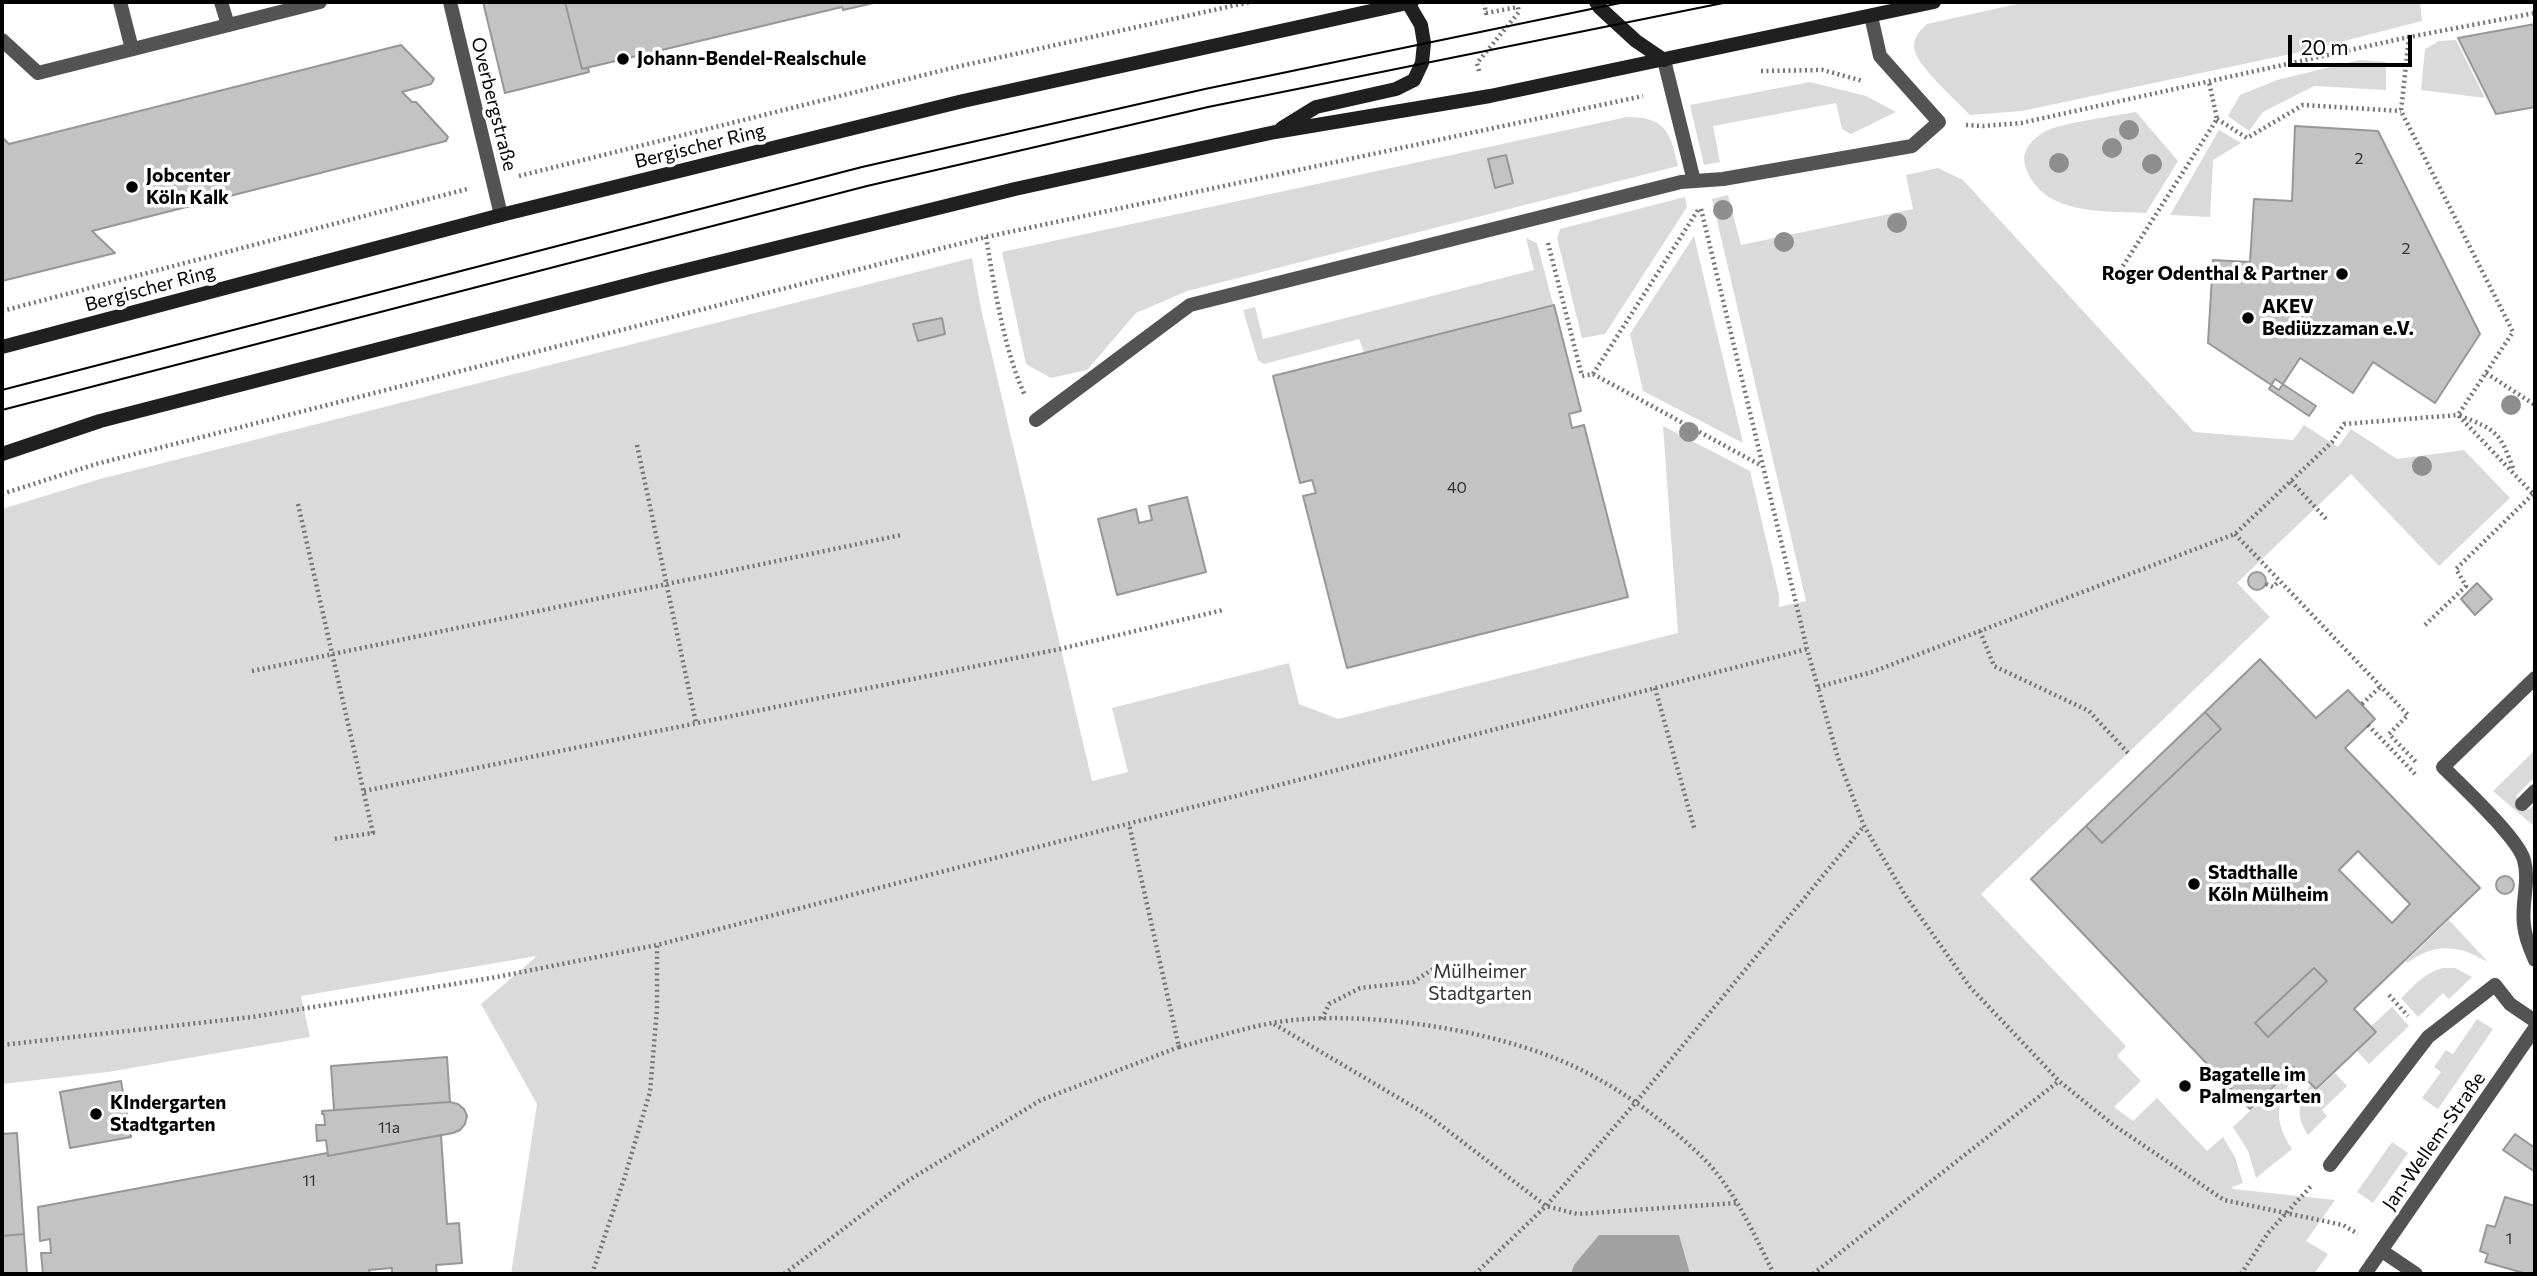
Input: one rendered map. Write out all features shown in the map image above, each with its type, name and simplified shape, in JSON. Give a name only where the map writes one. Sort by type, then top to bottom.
[{"type":"main road","name":"Bergischer Ring","points":[[2,347],[501,215],[963,101],[1410,2]]},
{"type":"main road","points":[[1275,132],[1315,107],[1396,89],[1414,80],[1422,63],[1424,43],[1422,24],[1410,2]]},
{"type":"main road","points":[[1596,2],[1636,41],[1664,60]]},
{"type":"main road","points":[[2,454],[100,421],[649,279],[1015,189],[1275,132],[1516,91],[1934,2]]},
{"type":"street","points":[[120,2],[132,49]]},
{"type":"street","points":[[221,2],[228,25]]},
{"type":"street","points":[[2,40],[38,73],[320,2]]},
{"type":"street","name":"Overbergstraße","points":[[450,2],[501,215]]},
{"type":"street","points":[[1036,421],[1190,304],[1681,182],[1723,179],[1912,146],[1939,122],[1880,56],[1871,16]]},
{"type":"street","points":[[1664,60],[1694,181]]},
{"type":"street","points":[[2535,678],[2444,767],[2505,833],[2524,859],[2527,882],[2524,923],[2535,960]]},
{"type":"street","points":[[2522,804],[2535,791]]},
{"type":"street","points":[[2330,1165],[2428,1037],[2495,985],[2510,1004],[2535,1021]]},
{"type":"street","name":"Jan-Wellem-Straße","points":[[2365,1274],[2535,1028]]},
{"type":"street","points":[[2382,1251],[2416,1274]]},
{"type":"path","points":[[1485,2],[1486,13],[1518,7],[1518,12],[1477,63],[1479,71],[1510,65],[1522,122]]},
{"type":"path","points":[[1939,122],[1983,126],[2021,123],[2409,37],[2535,13]]},
{"type":"path","points":[[2409,37],[2401,111],[2513,332],[2458,415]]},
{"type":"path","points":[[1750,73],[1763,70],[1823,70],[1868,83]]},
{"type":"path","points":[[2208,82],[2217,118],[2247,138],[2304,105],[2401,111]]},
{"type":"path","points":[[2,494],[96,464],[986,237],[1672,90]]},
{"type":"path","points":[[2114,280],[2217,118]]},
{"type":"path","points":[[1593,374],[1700,206],[1807,649],[1838,758],[1864,826],[1905,895],[1970,987],[2059,1081],[2112,1124],[2224,1200],[2343,1225],[2382,1251]]},
{"type":"path","points":[[1541,216],[1583,376],[1593,374],[1763,466]]},
{"type":"path","points":[[986,237],[998,305],[1016,375],[1036,421]]},
{"type":"path","points":[[2486,373],[2535,405]]},
{"type":"path","points":[[2425,625],[2461,595],[2466,586],[2456,569],[2534,495],[2458,415]]},
{"type":"path","points":[[1818,687],[1872,672],[2235,534],[2332,442],[2344,425],[2458,415],[2490,428],[2504,442],[2515,475]]},
{"type":"path","points":[[637,446],[696,723]]},
{"type":"path","points":[[2291,481],[2327,520]]},
{"type":"path","points":[[299,504],[373,833],[333,839]]},
{"type":"path","points":[[2235,534],[2408,715],[2389,734],[2417,764]]},
{"type":"path","points":[[252,671],[901,536]]},
{"type":"path","points":[[2266,584],[2273,586],[2280,580]]},
{"type":"path","points":[[364,791],[1060,649],[1223,610]]},
{"type":"path","points":[[1980,631],[1994,666],[2089,712],[2128,753]]},
{"type":"path","points":[[2,1045],[253,1017],[497,977],[657,944],[1807,649]]},
{"type":"path","points":[[2362,704],[2381,686]]},
{"type":"path","points":[[1655,688],[1695,831]]},
{"type":"path","points":[[2368,725],[2422,781]]},
{"type":"path","points":[[1129,824],[1179,1047]]},
{"type":"path","points":[[1475,1274],[1546,1206],[1636,1102],[1864,826]]},
{"type":"path","points":[[592,1274],[625,1176],[649,1092],[657,1009],[657,944]]},
{"type":"path","points":[[1322,1019],[1329,1004],[1360,988],[1413,982],[1433,969]]},
{"type":"path","points":[[2389,995],[2414,1021]]},
{"type":"path","points":[[785,1274],[904,1183],[1041,1100],[1179,1047],[1273,1023],[1322,1019],[1387,1020],[1490,1037],[1572,1065],[1636,1102],[1704,1158],[1737,1203],[1774,1274]]},
{"type":"path","points":[[1273,1023],[1429,1116],[1546,1206],[1577,1214],[1737,1203]]},
{"type":"path","points":[[1813,1274],[2059,1081]]},
{"type":"path","points":[[2241,1274],[2268,1233],[2330,1165]]},
{"type":"green space","points":[[2026,2],[2420,2],[2422,21],[2305,51],[2022,111],[1970,115],[1921,63],[1914,47],[1916,37],[1927,24]]},
{"type":"green space","points":[[2456,40],[2485,98],[2421,90],[2425,49],[2439,41]]},
{"type":"green space","points":[[2359,60],[2386,62],[2386,90],[2314,86],[2263,112],[2249,131],[2228,116],[2240,95],[2277,80]]},
{"type":"green space","points":[[1810,82],[1866,96],[1896,112],[1851,134],[1842,129],[1836,103],[1713,126],[1720,162],[1704,165],[1690,105]]},
{"type":"green space","points":[[2136,112],[2178,161],[2146,213],[2075,207],[2044,194],[2033,182],[2025,165],[2025,154],[2029,145],[2041,134],[2064,125]]},
{"type":"green space","points":[[1627,117],[1650,120],[1664,129],[1669,136],[1678,166],[1187,291],[1136,313],[1087,370],[1051,378],[1026,364],[1002,252]]},
{"type":"green space","points":[[2219,130],[2241,143],[2213,160],[2210,217],[2170,215]]},
{"type":"green space","name":"Mülheimer Stadtgarten","points":[[1938,168],[1963,180],[2194,432],[2293,440],[2304,425],[2338,447],[2351,429],[2397,459],[2464,450],[2510,498],[2439,566],[2351,474],[2237,583],[2270,617],[1981,894],[2126,1046],[2117,1056],[2141,1081],[2114,1107],[2133,1121],[2157,1098],[2207,1151],[2223,1137],[2235,1157],[2243,1183],[2232,1187],[2233,1189],[2335,1200],[2306,1241],[2328,1254],[2314,1274],[511,1274],[537,1104],[481,1004],[537,956],[301,996],[310,1037],[108,1072],[2,1084],[2,509],[100,479],[972,258],[981,309],[1092,781],[1128,772],[1112,708],[1289,663],[1299,704],[1338,719],[1678,633],[1663,426],[1750,471],[1779,595],[1779,607],[1806,601],[1712,199],[1728,195],[1741,245],[1913,209],[1906,175]]},
{"type":"green space","points":[[1685,197],[1687,207],[1605,334],[1582,338],[1557,238],[1560,229]]},
{"type":"green space","points":[[1694,236],[1743,443],[1643,391],[1630,334]]},
{"type":"green space","points":[[1526,238],[1537,243],[1553,304],[1364,352],[1359,339],[1264,364],[1258,360],[1243,310],[1255,307],[1263,339],[1534,270]]},
{"type":"green space","points":[[2535,750],[2535,777],[2516,796],[2528,810],[2535,804],[2535,827],[2493,791]]},
{"type":"green space","points":[[2449,920],[2488,962],[2467,952],[2447,948],[2428,952],[2407,963],[2406,961]]},
{"type":"green space","points":[[2443,968],[2455,968],[2472,977],[2449,999],[2443,993],[2418,1017],[2401,998],[2425,976]]},
{"type":"green space","points":[[2392,1007],[2409,1026],[2369,1064],[2357,1051],[2377,1032],[2371,1026]]},
{"type":"green space","points":[[2477,1019],[2493,1029],[2438,1109],[2422,1098],[2441,1072],[2434,1067],[2446,1050],[2453,1054]]},
{"type":"green space","points":[[2295,1068],[2298,1071],[2285,1091],[2279,1110],[2281,1128],[2292,1149],[2256,1178],[2248,1151],[2233,1127]]},
{"type":"green space","points":[[2335,1073],[2347,1086],[2322,1110],[2327,1116],[2308,1135],[2300,1116],[2303,1097],[2311,1085],[2317,1090]]},
{"type":"green space","points":[[2392,1142],[2408,1153],[2373,1203],[2357,1192]]},
{"type":"shaded area","points":[[1599,1235],[1679,1235],[1690,1274],[1571,1274],[1574,1265]]},
{"type":"building","points":[[483,2],[565,2],[582,69],[588,68],[589,72],[505,93]]},
{"type":"building","points":[[565,2],[878,2],[843,10],[842,7],[582,69]]},
{"type":"building","points":[[2535,24],[2535,107],[2496,114],[2458,38]]},
{"type":"building","name":"Jobcenter Köln Kalk","points":[[401,45],[434,79],[431,84],[402,92],[412,102],[416,102],[448,137],[446,141],[92,231],[115,253],[2,281],[2,137],[9,144]]},
{"type":"building","points":[[2295,126],[2378,131],[2480,334],[2435,403],[2373,362],[2353,393],[2300,358],[2279,390],[2208,343],[2213,260],[2250,262],[2254,199],[2292,201]]},
{"type":"building","points":[[1506,155],[1513,183],[1495,188],[1488,159]]},
{"type":"building","points":[[1554,305],[1581,411],[1569,414],[1572,428],[1584,425],[1628,597],[1347,668],[1303,496],[1316,493],[1312,480],[1300,483],[1273,376]]},
{"type":"building","points":[[942,318],[945,334],[918,341],[913,324]]},
{"type":"building","points":[[2275,379],[2316,406],[2309,416],[2269,389]]},
{"type":"building","points":[[1187,497],[1206,572],[1117,595],[1098,519],[1136,509],[1139,523],[1152,520],[1149,506]]},
{"type":"building","points":[[2257,572],[2263,575],[2266,581],[2263,587],[2257,590],[2251,587],[2248,581],[2251,575]]},
{"type":"building","points":[[2477,583],[2492,599],[2475,615],[2461,599]]},
{"type":"building","name":"Stadthalle Köln Mülheim","points":[[2260,659],[2316,718],[2348,690],[2375,719],[2345,748],[2480,888],[2354,1009],[2376,1032],[2316,1089],[2294,1067],[2250,1109],[2031,879],[2086,826],[2102,843],[2221,729],[2205,712]],"holes":[[[2358,851],[2410,904],[2392,923],[2339,870]],[[2314,968],[2327,981],[2268,1037],[2255,1023]]]},
{"type":"building","points":[[2205,712],[2221,729],[2102,843],[2086,826]]},
{"type":"building","points":[[2505,876],[2511,879],[2514,885],[2511,891],[2505,894],[2499,891],[2496,885],[2499,879]]},
{"type":"building","points":[[2314,968],[2327,981],[2268,1037],[2255,1023]]},
{"type":"building","points":[[447,1057],[450,1102],[334,1110],[331,1066]]},
{"type":"building","name":"KIndergarten Stadtgarten","points":[[121,1081],[131,1137],[70,1148],[60,1092]]},
{"type":"building","points":[[450,1102],[458,1104],[467,1116],[465,1124],[453,1133],[328,1156],[326,1140],[317,1141],[316,1125],[325,1125],[322,1111]]},
{"type":"building","points":[[17,1133],[24,1234],[2,1236],[2,1134]]},
{"type":"building","points":[[2515,1134],[2535,1148],[2535,1172],[2503,1150]]},
{"type":"building","points":[[441,1135],[447,1224],[459,1223],[462,1263],[436,1265],[437,1274],[392,1274],[392,1268],[369,1270],[370,1274],[43,1274],[41,1253],[51,1253],[50,1239],[40,1241],[38,1207],[327,1153],[328,1156]]},
{"type":"building","points":[[2505,1197],[2535,1206],[2535,1274],[2485,1262],[2488,1254],[2480,1251],[2487,1225],[2495,1227]]},
{"type":"building","points":[[24,1234],[27,1274],[2,1274],[2,1236]]},
{"type":"tram line","points":[[2,390],[862,167],[1205,89],[1625,2]]},
{"type":"tram line","points":[[2,410],[867,186],[1208,107],[1728,2]]},
{"type":"place","name":"Johann-Bendel-Realschule","points":[[623,59]]},
{"type":"place","name":"Jobcenter Köln Kalk","points":[[132,187]]},
{"type":"place","name":"Roger Odenthal & Partner","points":[[2342,274]]},
{"type":"place","name":"AKEV Bediüzzaman e.V.","points":[[2248,318]]},
{"type":"place","name":"Stadthalle Köln Mülheim","points":[[2194,884]]},
{"type":"place","name":"Bagatelle im Palmengarten","points":[[2185,1086]]},
{"type":"place","name":"KIndergarten Stadtgarten","points":[[96,1114]]}]
